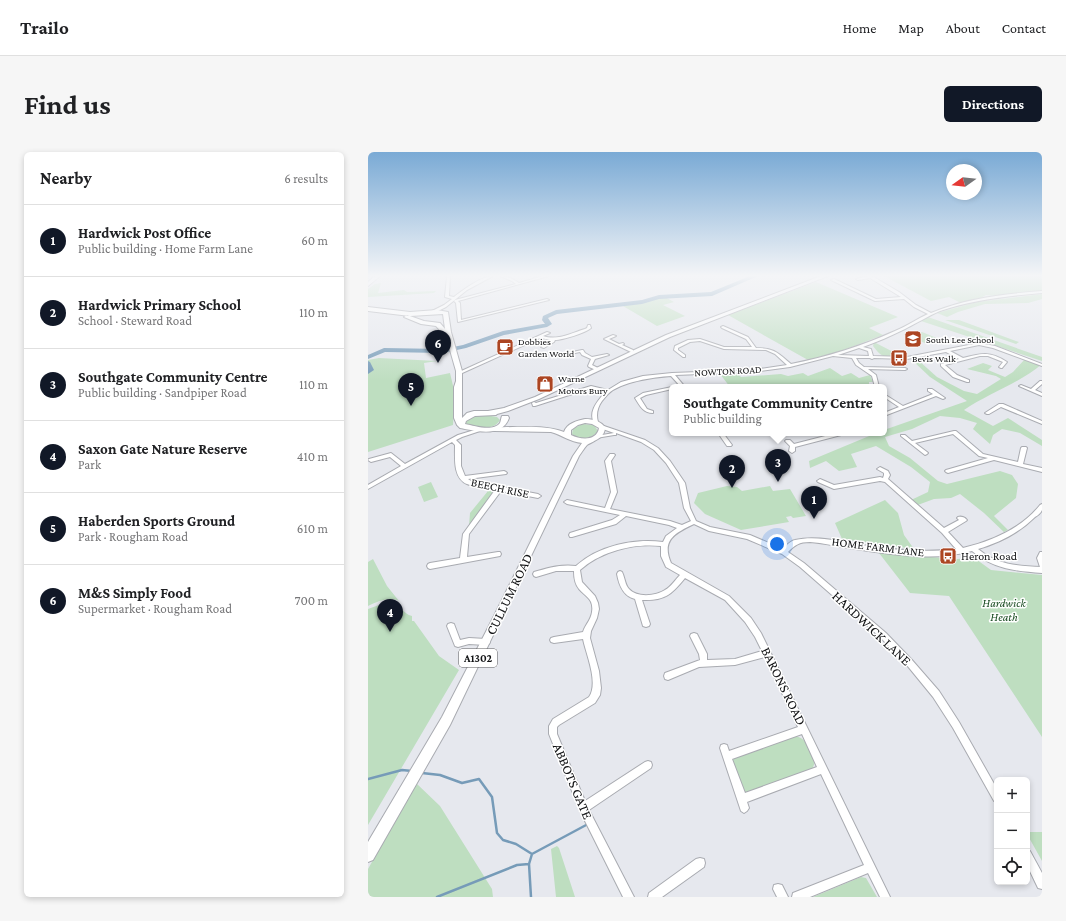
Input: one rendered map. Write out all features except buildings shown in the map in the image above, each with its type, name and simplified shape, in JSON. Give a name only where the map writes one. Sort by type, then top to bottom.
[{"type":"highway","points":[[383,311],[410,314],[445,314]]},
{"type":"highway","points":[[462,426],[481,429],[494,429],[505,420],[511,412],[632,351],[734,311]]},
{"type":"highway","points":[[368,312],[403,316],[420,322],[441,326],[451,346],[458,370],[460,385],[458,394],[463,407],[505,420]]},
{"type":"highway","points":[[420,322],[420,318],[430,313]]},
{"type":"highway","points":[[428,323],[441,320],[445,314]]},
{"type":"highway","points":[[445,314],[445,323],[450,335],[458,394],[458,418],[462,426]]},
{"type":"highway","points":[[462,426],[463,419],[468,415],[506,410],[536,400]]},
{"type":"main road","points":[[505,420],[513,427],[523,430]]},
{"type":"main road","points":[[494,429],[548,431],[560,433],[572,439],[595,438],[602,430],[602,427],[596,422],[580,422],[572,426],[548,431]]},
{"type":"main road","points":[[572,426],[567,433],[577,444],[576,456]]},
{"type":"main road","name":"CULLUM ROAD","points":[[368,855],[442,727],[486,642],[576,456],[583,445],[595,438]]},
{"type":"street","points":[[430,313],[435,311]]},
{"type":"street","points":[[443,311],[445,314]]},
{"type":"street","points":[[458,311],[458,321],[501,311]]},
{"type":"street","points":[[925,311],[931,314]]},
{"type":"street","name":"NOWTON ROAD","points":[[580,422],[595,411],[599,400],[608,391],[630,381],[665,374],[749,371],[790,366],[848,351],[901,330],[931,314],[941,311]]},
{"type":"street","points":[[543,347],[553,341],[586,330],[589,326]]},
{"type":"street","points":[[723,327],[747,338],[754,348]]},
{"type":"street","points":[[458,370],[469,367],[548,333]]},
{"type":"street","points":[[614,336],[606,339],[632,351]]},
{"type":"street","points":[[541,337],[553,341]]},
{"type":"street","points":[[683,354],[676,350],[676,347],[694,340],[702,340],[724,348],[754,348],[773,351],[790,366]]},
{"type":"street","points":[[872,358],[870,350],[871,344],[874,341]]},
{"type":"street","points":[[827,357],[911,358],[973,344],[983,345],[1042,364]]},
{"type":"street","name":"NOWTON ROAD","points":[[856,348],[864,347],[870,350]]},
{"type":"street","points":[[565,354],[582,351],[593,359],[590,366],[597,369]]},
{"type":"street","points":[[848,351],[848,354],[854,357],[858,364],[875,377],[876,384]]},
{"type":"street","points":[[947,351],[962,360]]},
{"type":"street","points":[[591,358],[607,355]]},
{"type":"street","points":[[967,381],[956,376],[942,366],[980,355],[989,356],[1005,362],[1001,367]]},
{"type":"street","points":[[865,368],[905,369]]},
{"type":"street","points":[[665,374],[677,381]]},
{"type":"street","points":[[672,374],[678,384]]},
{"type":"street","points":[[1032,390],[1042,382]]},
{"type":"street","points":[[1021,386],[1042,395]]},
{"type":"street","points":[[536,400],[535,405],[591,387],[608,391]]},
{"type":"street","points":[[650,412],[645,410],[637,398],[645,394],[669,389]]},
{"type":"street","points":[[930,390],[943,398]]},
{"type":"street","points":[[887,414],[936,394]]},
{"type":"street","points":[[887,397],[902,408]]},
{"type":"street","points":[[987,413],[1001,405],[1042,423]]},
{"type":"street","points":[[595,411],[594,416],[596,422]]},
{"type":"street","points":[[460,436],[462,426]]},
{"type":"street","points":[[554,640],[586,635],[595,618],[596,610],[594,600],[580,586],[577,578],[577,570],[582,564],[596,555],[644,542],[664,544],[681,528],[694,522],[687,508],[682,483],[668,462],[649,445],[628,435],[620,434],[602,427]]},
{"type":"street","points":[[368,487],[454,441],[460,436],[481,429]]},
{"type":"street","points":[[914,442],[954,432],[981,455],[1042,470]]},
{"type":"street","points":[[595,438],[620,434]]},
{"type":"street","points":[[722,436],[729,445]]},
{"type":"street","points":[[788,441],[792,448],[833,436]]},
{"type":"street","points":[[903,436],[914,442],[925,453]]},
{"type":"street","name":"BEECH RISE","points":[[454,441],[458,445],[458,472],[462,478],[469,483],[538,496]]},
{"type":"street","points":[[1020,464],[1024,448]]},
{"type":"street","points":[[371,460],[390,455],[405,467]]},
{"type":"street","points":[[607,510],[614,492],[608,461],[612,455]]},
{"type":"street","points":[[948,471],[996,458]]},
{"type":"street","points":[[880,469],[886,472],[887,475],[885,480]]},
{"type":"street","name":"BEECH RISE","points":[[462,478],[504,473]]},
{"type":"street","points":[[820,482],[834,487],[885,480],[944,531],[962,552]]},
{"type":"street","points":[[463,560],[466,534],[499,489]]},
{"type":"street","points":[[567,502],[670,523],[681,528]]},
{"type":"street","name":"HOME FARM LANE","points":[[784,552],[794,542],[809,540],[906,552],[937,554],[962,552],[974,549],[1004,537],[1019,528],[1042,506]]},
{"type":"street","points":[[572,535],[614,522],[625,514]]},
{"type":"street","points":[[944,531],[964,520],[960,518]]},
{"type":"street","name":"HARDWICK LANE","points":[[694,522],[709,529],[748,536],[784,552],[802,565],[883,635],[909,662],[936,694],[956,725],[994,793]]},
{"type":"street","name":"BARONS ROAD","points":[[664,544],[662,549],[668,565],[714,590],[739,609],[758,635],[885,897]]},
{"type":"street","points":[[974,549],[984,558],[996,564],[1042,570]]},
{"type":"street","points":[[430,566],[498,554]]},
{"type":"street","points":[[1042,554],[1040,558],[1042,565]]},
{"type":"street","points":[[536,574],[565,567],[577,570]]},
{"type":"street","points":[[620,574],[623,587],[628,593],[638,598],[660,596],[669,592],[684,575]]},
{"type":"street","points":[[638,598],[646,624]]},
{"type":"street","points":[[451,626],[458,644],[470,641],[486,642]]},
{"type":"street","name":"ABBOTS GATE","points":[[586,635],[598,693],[592,700],[556,722],[553,730],[583,808],[629,897]]},
{"type":"street","points":[[694,636],[703,654],[704,663]]},
{"type":"street","points":[[668,676],[704,663],[735,662],[767,653]]},
{"type":"street","points":[[804,729],[725,752],[743,804],[823,769]]},
{"type":"street","points":[[583,808],[648,765]]},
{"type":"street","points":[[1030,860],[1042,884]]},
{"type":"street","points":[[653,897],[700,863]]},
{"type":"street","points":[[797,897],[871,867]]},
{"type":"green space","points":[[631,311],[675,311],[685,316],[657,326]]},
{"type":"green space","points":[[739,311],[883,311],[898,317],[869,328],[883,335],[841,351],[808,360],[728,315]]},
{"type":"green space","points":[[945,311],[962,311],[947,317],[937,313]]},
{"type":"green space","points":[[928,317],[1042,357],[1042,361],[921,321]]},
{"type":"green space","points":[[945,320],[959,320],[1019,342],[1016,344]]},
{"type":"green space","points":[[922,332],[939,339],[927,344],[911,337]]},
{"type":"green space","points":[[874,342],[903,357],[885,357],[873,346]]},
{"type":"green space","points":[[379,358],[437,361],[424,363],[426,378],[450,373],[455,394],[453,425],[368,452],[368,360]]},
{"type":"green space","points":[[1025,359],[1042,364],[1013,383],[983,398],[964,410],[993,426],[1008,418],[1042,440],[1042,446],[1020,433],[1002,429],[993,435],[990,444],[973,429],[977,423],[960,418],[940,416],[912,429],[885,437],[889,446],[910,458],[938,481],[947,484],[1000,471],[1012,475],[1018,484],[1016,498],[994,516],[1008,530],[1004,532],[1007,535],[984,513],[960,494],[951,498],[934,499],[915,506],[911,500],[928,492],[930,482],[911,467],[876,446],[851,454],[857,467],[839,471],[826,461],[810,468],[809,461],[869,436],[887,436],[887,429],[967,401],[930,377],[912,360],[918,360],[937,377],[964,391],[977,394],[1001,379],[996,376],[967,369],[983,363],[992,366],[988,370],[1005,377],[1013,372]]},
{"type":"green space","points":[[830,368],[842,376],[851,373],[859,378],[870,375],[873,382],[869,382],[869,384],[728,384],[720,374],[738,374],[741,377],[781,374],[788,376],[803,373],[808,376]]},
{"type":"green space","points":[[485,415],[497,417],[500,420],[497,424],[488,428],[473,427],[464,423],[469,416]]},
{"type":"green space","points":[[582,424],[594,425],[598,431],[593,436],[586,438],[579,438],[572,434],[573,429]]},
{"type":"green space","points":[[431,482],[438,497],[424,502],[418,487]]},
{"type":"green space","points":[[727,486],[737,487],[742,491],[770,486],[773,491],[790,489],[806,516],[793,518],[791,516],[786,517],[789,522],[741,530],[705,514],[694,503],[698,493]]},
{"type":"green space","points":[[488,491],[494,491],[469,526],[470,513]]},
{"type":"green space","points":[[885,500],[898,513],[904,535],[914,549],[842,539],[835,523]]},
{"type":"green space","name":"Hardwick Heath","points":[[879,553],[958,559],[973,557],[991,570],[1042,575],[1042,737],[949,596],[910,593]]},
{"type":"green space","points":[[373,559],[387,586],[399,601],[387,599],[368,606],[368,562]]},
{"type":"green space","points":[[390,601],[412,616],[412,621],[414,621],[439,656],[459,670],[368,825],[368,609]]},
{"type":"green space","points":[[793,736],[805,741],[810,749],[815,762],[812,770],[748,793],[742,792],[731,760],[734,756]]},
{"type":"green space","points":[[416,783],[440,806],[492,889],[493,897],[368,897],[368,869]]},
{"type":"green space","points":[[1030,832],[1042,832],[1042,861],[1030,839]]},
{"type":"green space","points":[[557,846],[559,848],[575,897],[556,897],[551,849]]},
{"type":"green space","points":[[861,877],[866,878],[877,897],[813,897]]},
{"type":"waterway","points":[[368,357],[384,350],[443,351],[464,347],[503,333],[545,326],[549,324],[545,320],[545,317],[556,312],[567,311]]},
{"type":"waterway","points":[[368,363],[371,370],[368,372]]},
{"type":"waterway","points":[[368,779],[402,770],[412,771]]},
{"type":"waterway","points":[[422,773],[440,775],[462,783],[479,779],[492,797],[497,833],[503,840],[516,844],[532,854]]},
{"type":"waterway","points":[[532,854],[588,824]]},
{"type":"waterway","points":[[529,864],[532,854]]},
{"type":"waterway","points":[[437,897],[517,865],[529,864]]},
{"type":"waterway","points":[[529,864],[531,897]]},
{"type":"place","name":"South Lee School","points":[[913,339]]},
{"type":"place","name":"Dobbies Garden World","points":[[505,347]]},
{"type":"place","name":"Bevis Walk","points":[[899,358]]},
{"type":"place","name":"M&S Simply Food","points":[[438,363]]},
{"type":"place","name":"Warne Motors Bury","points":[[545,384]]},
{"type":"place","name":"Haberden Sports Ground","points":[[411,406]]},
{"type":"place","name":"Southgate Community Centre","points":[[778,482]]},
{"type":"place","name":"Hardwick Primary School","points":[[732,488]]},
{"type":"place","name":"Hardwick Post Office","points":[[814,519]]},
{"type":"place","name":"Heron Road","points":[[948,556]]},
{"type":"place","name":"Saxon Gate Nature Reserve","points":[[390,632]]}]
